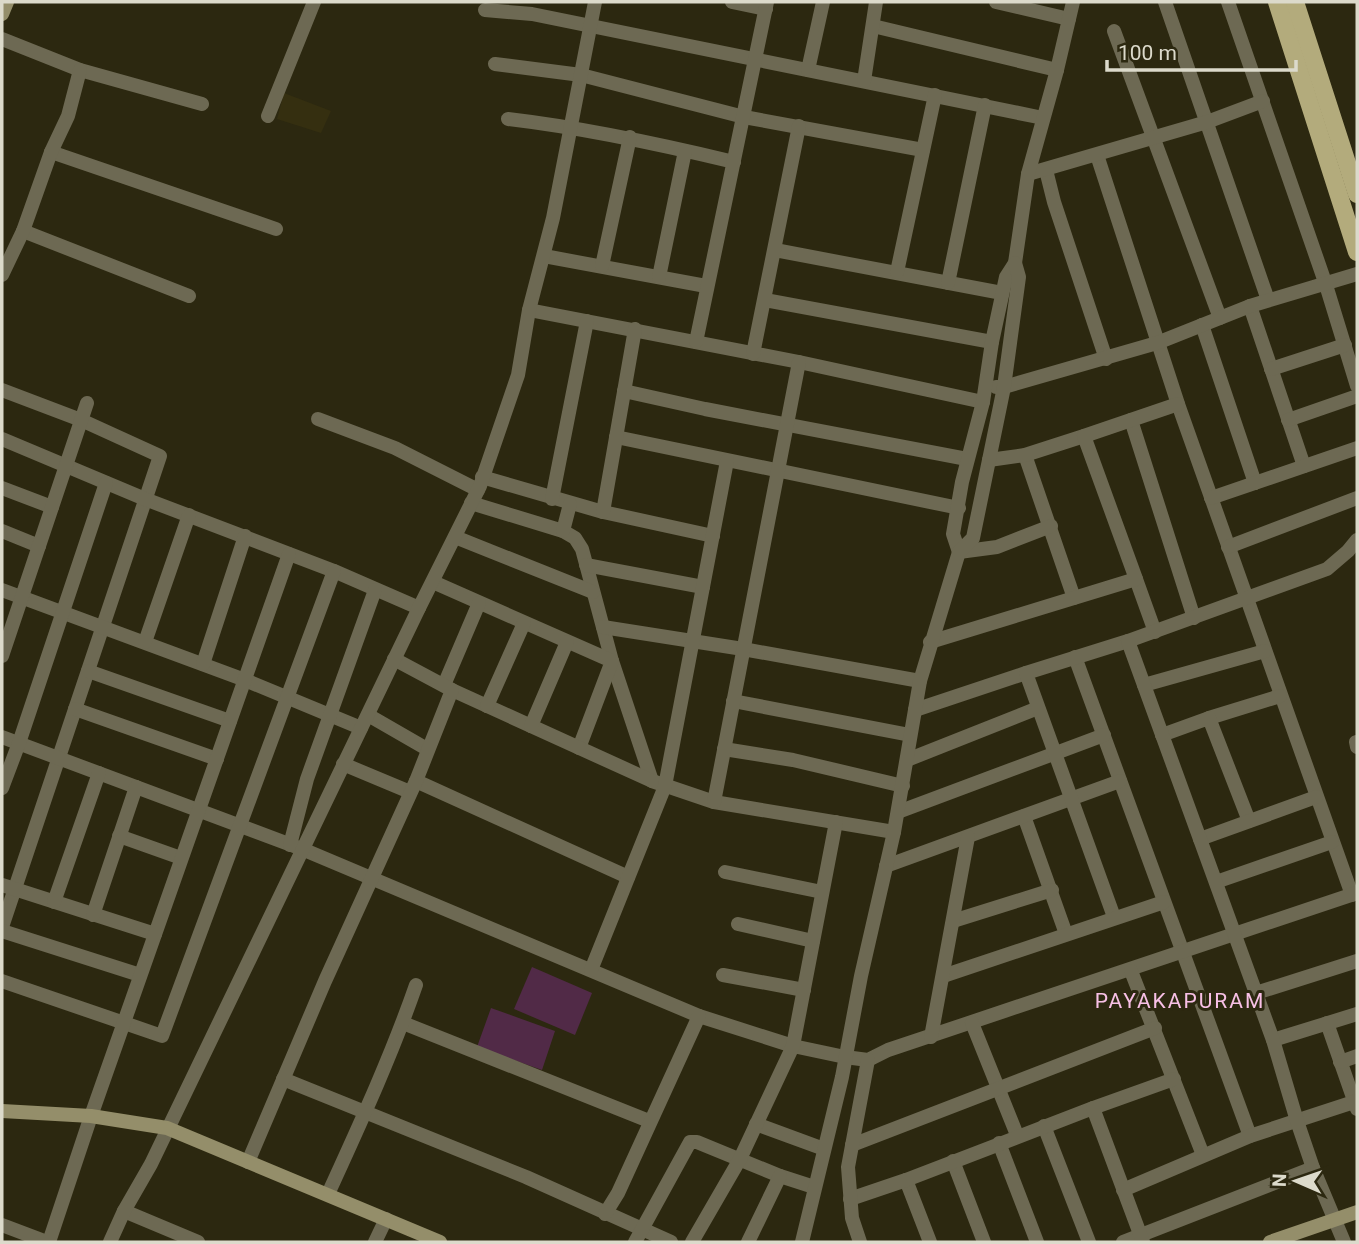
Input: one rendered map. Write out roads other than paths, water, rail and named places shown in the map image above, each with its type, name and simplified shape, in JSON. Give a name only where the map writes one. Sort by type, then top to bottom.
[{"type":"main road","points":[[1277,2],[1357,252]]},
{"type":"main road","points":[[1295,2],[1352,158],[1357,194]]},
{"type":"street","points":[[2,14],[7,2]]},
{"type":"street","points":[[268,116],[314,2]]},
{"type":"street","points":[[110,1242],[151,1164],[296,847],[365,721],[477,490],[518,375],[529,310],[544,256],[595,2]]},
{"type":"street","points":[[696,342],[766,5],[733,2]]},
{"type":"street","points":[[808,70],[823,2]]},
{"type":"street","points":[[864,81],[876,2]]},
{"type":"street","points":[[802,1242],[894,831],[920,681],[960,552],[973,538],[1004,387],[1019,277],[1015,263],[1028,174],[1073,2]]},
{"type":"street","points":[[1165,2],[1268,300]]},
{"type":"street","points":[[1228,2],[1263,102],[1340,280],[1345,345],[1357,386]]},
{"type":"street","points":[[1004,3],[1069,19]]},
{"type":"street","points":[[485,10],[532,14],[1043,118]]},
{"type":"street","points":[[873,26],[1057,69]]},
{"type":"street","points":[[1114,30],[1220,318]]},
{"type":"street","points":[[2,39],[80,71],[202,104]]},
{"type":"street","points":[[495,64],[580,75],[744,117],[923,150]]},
{"type":"street","points":[[2,275],[23,231],[51,152],[68,116],[80,71]]},
{"type":"street","points":[[897,272],[935,95]]},
{"type":"street","points":[[1028,174],[1207,122],[1263,102]]},
{"type":"street","points":[[948,283],[985,105]]},
{"type":"street","points":[[508,119],[571,126],[630,137],[734,162]]},
{"type":"street","points":[[754,354],[799,126]]},
{"type":"street","points":[[602,267],[630,137]]},
{"type":"street","points":[[659,277],[685,151]]},
{"type":"street","points":[[51,152],[276,229]]},
{"type":"street","points":[[2,737],[296,847],[699,1016],[793,1046],[845,1058],[868,1060],[888,1050],[1132,971],[1355,894],[1332,842],[1246,600],[1157,343],[1097,155]]},
{"type":"street","points":[[1046,170],[1106,359]]},
{"type":"street","points":[[23,231],[189,296]]},
{"type":"street","points":[[775,250],[1002,293]]},
{"type":"street","points":[[544,256],[706,286]]},
{"type":"street","points":[[960,552],[953,534],[967,459],[983,402],[1002,293],[1006,277],[1015,263]]},
{"type":"street","points":[[984,387],[1004,387],[1106,359],[1157,343],[1250,306],[1340,280]]},
{"type":"street","points":[[765,300],[992,342]]},
{"type":"street","points":[[1250,306],[1304,466]]},
{"type":"street","points":[[529,310],[799,362],[983,402]]},
{"type":"street","points":[[552,499],[587,321]]},
{"type":"street","points":[[1202,325],[1255,482]]},
{"type":"street","points":[[603,512],[635,329]]},
{"type":"street","points":[[1271,369],[1345,345]]},
{"type":"street","points":[[714,802],[799,362]]},
{"type":"street","points":[[2,390],[81,420],[160,456],[59,758],[8,888],[2,929],[140,975]]},
{"type":"street","points":[[624,391],[967,459]]},
{"type":"street","points":[[1288,420],[1357,396]]},
{"type":"street","points":[[3,646],[87,403]]},
{"type":"street","points":[[989,460],[1025,455],[1178,404]]},
{"type":"street","points":[[318,419],[396,449],[575,538],[582,549],[612,661],[658,784]]},
{"type":"street","points":[[1131,420],[1195,618]]},
{"type":"street","points":[[1084,436],[1155,632]]},
{"type":"street","points":[[616,437],[958,508]]},
{"type":"street","points":[[2,439],[145,499],[334,571],[418,608]]},
{"type":"street","points":[[1211,498],[1357,447]]},
{"type":"street","points":[[1025,455],[1074,598]]},
{"type":"street","points":[[591,970],[628,877],[658,784],[693,640],[727,461]]},
{"type":"street","points":[[2,788],[106,483]]},
{"type":"street","points":[[2,488],[52,507]]},
{"type":"street","points":[[477,490],[552,499],[713,536]]},
{"type":"street","points":[[1228,547],[1357,498]]},
{"type":"street","points":[[563,531],[570,504]]},
{"type":"street","points":[[145,642],[189,515]]},
{"type":"street","points":[[960,552],[997,547],[1051,526]]},
{"type":"street","points":[[2,531],[39,546]]},
{"type":"street","points":[[203,664],[245,536]]},
{"type":"street","points":[[455,537],[593,592]]},
{"type":"street","points":[[915,710],[1155,632],[1327,569],[1357,540]]},
{"type":"street","points":[[2,1226],[48,1242],[289,554]]},
{"type":"street","points":[[586,565],[703,587]]},
{"type":"street","points":[[2,981],[124,1021],[162,1037],[334,571]]},
{"type":"street","points":[[930,642],[1136,579]]},
{"type":"street","points":[[433,582],[612,661]]},
{"type":"street","points":[[2,590],[332,715],[365,721],[427,749]]},
{"type":"street","points":[[296,847],[307,779],[332,715],[374,590]]},
{"type":"street","points":[[248,1162],[413,786],[479,603]]},
{"type":"street","points":[[487,706],[524,622]]},
{"type":"street","points":[[603,627],[693,640],[920,681]]},
{"type":"street","points":[[1128,641],[1273,1040],[1313,1168],[1344,1242]]},
{"type":"street","points":[[531,726],[567,642]]},
{"type":"street","points":[[1144,685],[1265,651]]},
{"type":"street","points":[[1076,657],[1250,1136]]},
{"type":"street","points":[[394,659],[448,688],[658,784],[714,802],[894,831]]},
{"type":"street","points":[[579,748],[612,661]]},
{"type":"street","points":[[88,671],[230,721]]},
{"type":"street","points":[[1026,673],[1114,918]]},
{"type":"street","points":[[1163,735],[1280,696]]},
{"type":"street","points":[[733,701],[910,734]]},
{"type":"street","points":[[906,760],[1038,708]]},
{"type":"street","points":[[75,709],[217,759]]},
{"type":"street","points":[[1209,718],[1249,821]]},
{"type":"street","points":[[898,811],[1104,735]]},
{"type":"street","points":[[724,749],[793,760],[903,786]]},
{"type":"street","points":[[343,764],[413,786],[628,877]]},
{"type":"street","points":[[54,902],[99,773]]},
{"type":"street","points":[[886,866],[1120,781]]},
{"type":"street","points":[[93,915],[136,787]]},
{"type":"street","points":[[1200,839],[1316,797]]},
{"type":"street","points":[[1024,816],[1066,934]]},
{"type":"street","points":[[692,1242],[740,1159],[793,1046],[836,822]]},
{"type":"street","points":[[119,836],[181,858]]},
{"type":"street","points":[[931,1037],[968,837]]},
{"type":"street","points":[[1216,882],[1332,842]]},
{"type":"street","points":[[725,872],[822,892]]},
{"type":"street","points":[[8,888],[155,934]]},
{"type":"street","points":[[953,921],[1052,890]]},
{"type":"street","points":[[943,976],[1164,902]]},
{"type":"street","points":[[738,924],[813,941]]},
{"type":"street","points":[[1256,993],[1357,961]]},
{"type":"street","points":[[1132,971],[1203,1155]]},
{"type":"street","points":[[723,975],[804,990]]},
{"type":"street","points":[[328,1195],[365,1114],[416,985]]},
{"type":"street","points":[[1273,1040],[1357,1014]]},
{"type":"street","points":[[606,1214],[699,1016]]},
{"type":"street","points":[[403,1023],[649,1121]]},
{"type":"street","points":[[1123,1190],[1250,1136],[1356,1105],[1327,1023]]},
{"type":"street","points":[[972,1024],[1017,1136]]},
{"type":"street","points":[[852,1145],[1155,1028]]},
{"type":"street","points":[[1340,1062],[1357,1056]]},
{"type":"street","points":[[860,1242],[849,1199],[848,1167],[868,1060]]},
{"type":"street","points":[[283,1079],[526,1177],[671,1242]]},
{"type":"street","points":[[849,1199],[1174,1079]]},
{"type":"street","points":[[1093,1108],[1141,1239]]},
{"type":"street","points":[[2,1111],[91,1116],[167,1128],[440,1242]]},
{"type":"street","points":[[756,1124],[824,1149]]},
{"type":"street","points":[[1044,1126],[1089,1242]]},
{"type":"street","points":[[635,1242],[690,1142],[697,1142],[814,1187]]},
{"type":"street","points":[[999,1143],[1037,1242]]},
{"type":"street","points":[[953,1161],[984,1242]]},
{"type":"street","points":[[1123,1242],[1141,1239],[1313,1168]]},
{"type":"street","points":[[748,1242],[780,1176]]},
{"type":"street","points":[[906,1180],[930,1242]]},
{"type":"street","points":[[124,1212],[198,1242]]},
{"type":"street","points":[[1270,1242],[1290,1238],[1357,1212]]},
{"type":"street","points":[[375,1242],[386,1219]]},
{"type":"district","name":"PAYAKAPURAM","points":[[1180,1001]]}]
